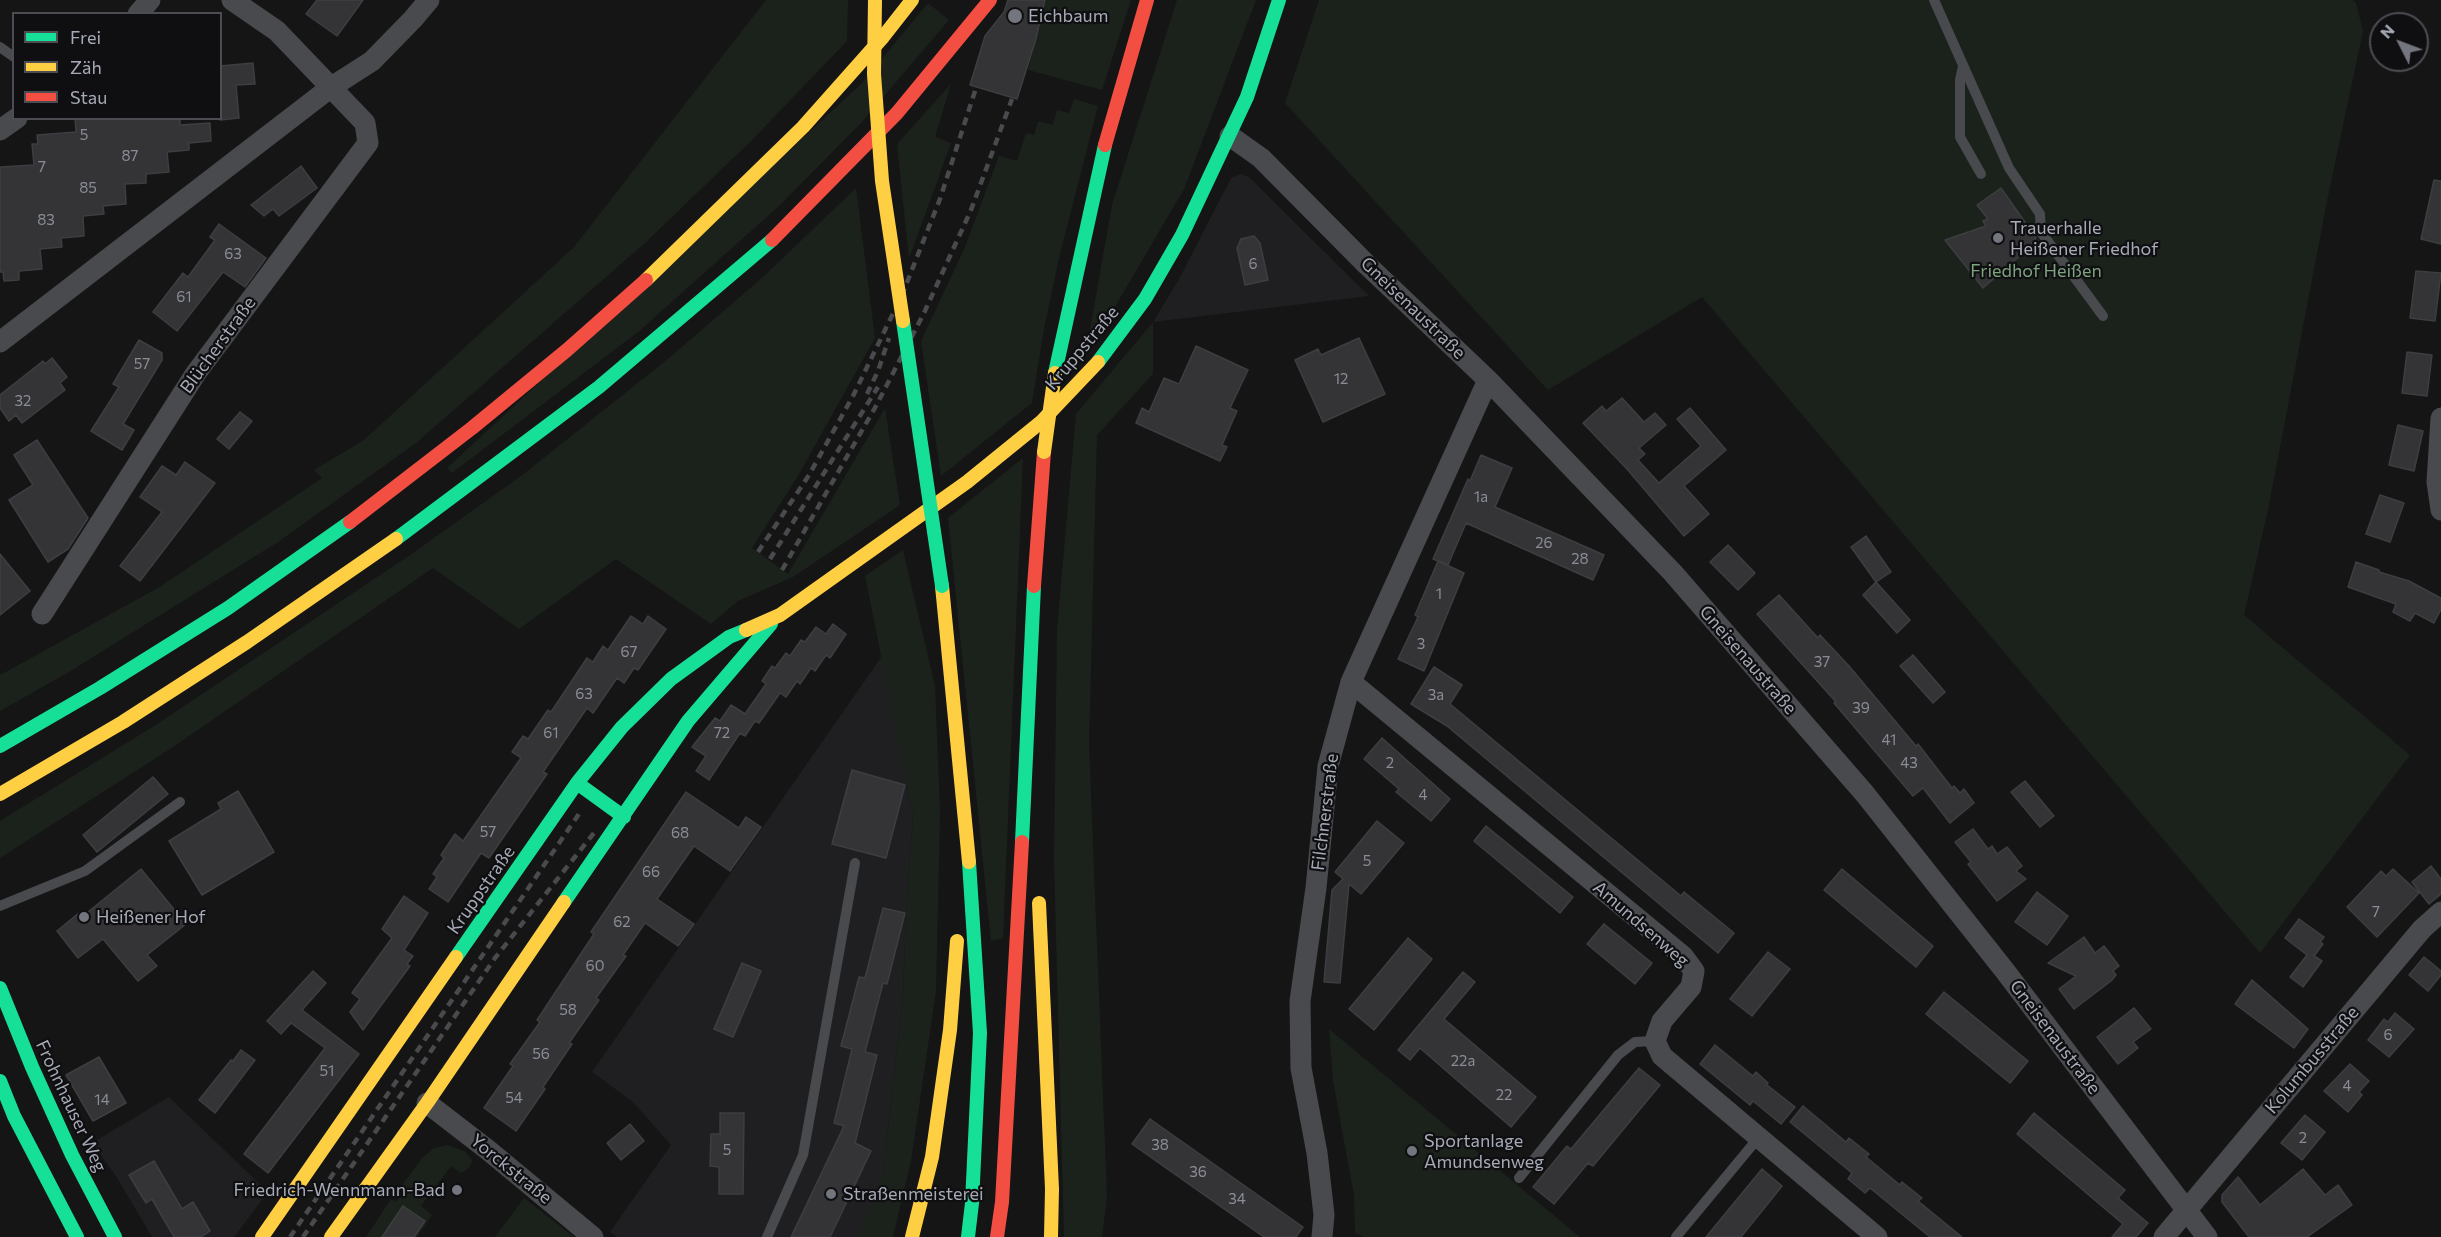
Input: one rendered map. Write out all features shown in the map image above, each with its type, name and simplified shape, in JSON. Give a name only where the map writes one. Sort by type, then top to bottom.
[{"type":"main road","points":[[875,0],[874,75],[882,181],[942,586],[966,822],[980,1033],[972,1203],[968,1237]]},
{"type":"main road","points":[[0,746],[100,688],[228,608],[368,509],[472,428],[567,350],[659,269],[747,184],[803,127],[883,37],[912,0]]},
{"type":"main road","points":[[0,794],[123,722],[248,642],[419,523],[598,387],[773,239],[897,113],[990,0]]},
{"type":"main road","points":[[997,1237],[1002,1202],[1017,964],[1033,598],[1044,452],[1055,373],[1101,159],[1147,0]]},
{"type":"main road","name":"Kruppstraße","points":[[331,1237],[427,1102],[688,722],[732,667],[780,615],[967,482],[1041,422],[1101,359],[1145,299],[1182,235],[1230,136],[1254,77],[1279,0]]},
{"type":"main road","name":"Kruppstraße","points":[[262,1237],[577,783],[622,726],[671,679],[729,637],[780,615]]},
{"type":"main road","points":[[1029,706],[1036,847]]},
{"type":"main road","points":[[577,783],[624,817]]},
{"type":"main road","points":[[912,1237],[932,1157],[950,1030],[966,822]]},
{"type":"main road","points":[[1038,894],[1053,1189],[1051,1237]]},
{"type":"main road","name":"Frohnhauser Weg","points":[[0,988],[32,1067],[72,1155],[115,1237]]},
{"type":"main road","points":[[0,1081],[15,1116],[77,1237]]},
{"type":"street","points":[[140,12],[150,0]]},
{"type":"street","name":"Blücherstraße","points":[[42,614],[196,372],[368,143],[365,123],[277,31],[232,0]]},
{"type":"street","points":[[0,342],[330,88],[372,61],[413,20],[429,0]]},
{"type":"street","points":[[0,130],[14,120]]},
{"type":"street","name":"Gneisenaustraße","points":[[1230,136],[1262,158],[1345,243],[1488,380],[1673,573],[1865,794],[2005,971],[2207,1237]]},
{"type":"street","name":"Filchnerstraße","points":[[1322,1237],[1324,1215],[1317,1153],[1301,1068],[1300,1001],[1316,888],[1328,766],[1351,682],[1488,380]]},
{"type":"street","points":[[2441,418],[2438,482],[2441,510]]},
{"type":"street","name":"Amundsenweg","points":[[1351,682],[1683,956],[1694,971],[1691,987],[1662,1021],[1655,1041]]},
{"type":"street","name":"Kolumbusstraße","points":[[2186,1210],[2422,929],[2441,912]]},
{"type":"street","points":[[1655,1041],[1662,1056],[1877,1237]]},
{"type":"street","name":"Yorckstraße","points":[[427,1102],[593,1237]]},
{"type":"street","points":[[2164,1237],[2186,1210]]},
{"type":"lane","points":[[1934,0],[2009,168],[2040,214],[2041,232],[2103,315]]},
{"type":"lane","points":[[1963,65],[1960,80],[1960,137],[1982,174]]},
{"type":"lane","points":[[0,906],[85,871],[180,802]]},
{"type":"lane","points":[[766,1237],[803,1155],[855,862]]},
{"type":"lane","points":[[1519,1178],[1618,1055],[1635,1042],[1655,1041]]},
{"type":"lane","points":[[1676,1237],[1759,1137]]},
{"type":"shaded area","points":[[1241,174],[1249,177],[1369,296],[1153,322],[1179,279],[1231,178]]},
{"type":"shaded area","points":[[882,656],[913,816],[903,996],[883,1175],[871,1237],[617,1237],[610,1232],[671,1145],[633,1102],[592,1072]]},
{"type":"shaded area","points":[[169,1097],[268,1192],[234,1237],[152,1237],[116,1176],[92,1143]]},
{"type":"green space","points":[[766,0],[848,0],[847,41],[752,140],[645,243],[416,443],[278,542],[69,672],[0,711],[0,675],[158,588],[322,478],[314,470],[364,440],[574,247]]},
{"type":"green space","points":[[1046,0],[1131,0],[1102,90],[1028,70]]},
{"type":"green space","points":[[1177,0],[1256,0],[1184,189],[1116,305],[1088,341],[1112,205]]},
{"type":"green space","name":"Friedhof Heißen","points":[[1319,0],[2353,0],[2356,3],[2363,31],[2327,201],[2269,505],[2244,615],[2410,755],[2260,953],[1702,297],[1548,390],[1285,103]]},
{"type":"green space","points":[[928,3],[949,20],[861,123],[778,207],[638,332],[452,473],[447,468],[861,84]]},
{"type":"green space","points":[[951,84],[935,137],[951,143],[909,259],[897,144]]},
{"type":"green space","points":[[1074,99],[1098,106],[1060,254],[1044,329],[1032,403],[941,476],[921,341],[965,247],[999,156],[1017,161],[1026,133],[1034,135],[1038,121],[1053,125],[1057,110],[1069,113]]},
{"type":"green space","points":[[856,188],[875,338],[798,476],[752,548],[788,574],[885,408],[900,505],[793,577],[738,601],[711,624],[616,559],[519,629],[433,568],[173,747],[0,858],[0,821],[154,726],[413,553],[521,476],[669,358],[764,276]]},
{"type":"green space","points":[[1153,322],[1153,374],[1097,435],[1089,744],[1107,1197],[1102,1237],[1064,1237],[1054,860],[1057,629],[1076,414]]},
{"type":"green space","points":[[1023,458],[1003,938],[991,941],[948,518]]},
{"type":"green space","points":[[903,550],[935,686],[940,812],[936,991],[911,1161],[893,1237],[858,1237],[883,1175],[903,996],[913,816],[865,576]]},
{"type":"green space","name":"Sportanlage Amundsenweg","points":[[1329,1029],[1580,1237],[1364,1237],[1355,1233],[1354,1195],[1333,1081]]},
{"type":"green space","points":[[448,1145],[464,1151],[472,1162],[469,1168],[461,1173],[451,1166],[421,1206],[432,1215],[417,1237],[366,1237],[391,1199],[396,1202],[403,1192],[399,1189],[423,1157],[434,1148]]},
{"type":"green space","points":[[524,1198],[574,1237],[495,1237]]},
{"type":"building","points":[[317,0],[363,0],[337,36],[306,14]]},
{"type":"building","points":[[1008,0],[1045,0],[1035,42],[1017,99],[970,85],[985,36],[1004,12]]},
{"type":"building","points":[[253,63],[255,84],[236,85],[239,118],[222,120],[222,66]]},
{"type":"building","points":[[75,120],[180,120],[180,125],[210,123],[211,141],[189,143],[189,150],[167,152],[169,172],[146,174],[146,183],[125,184],[126,204],[103,206],[104,214],[83,216],[84,236],[61,238],[62,247],[40,249],[42,269],[19,271],[19,280],[4,281],[3,272],[0,272],[0,167],[34,165],[32,144],[38,144],[37,135],[76,132]]},
{"type":"building","points":[[301,166],[317,188],[279,216],[273,209],[264,216],[251,205]]},
{"type":"building","points":[[2434,180],[2441,181],[2441,244],[2421,239]]},
{"type":"building","name":"Trauerhalle Heißener Friedhof","points":[[2001,188],[2036,238],[2028,249],[1983,288],[1945,240],[1986,226],[1983,221],[1988,219],[1977,205]]},
{"type":"building","points":[[219,224],[266,258],[245,287],[223,272],[177,331],[153,312],[183,273],[188,277],[215,240],[210,237]]},
{"type":"building","points":[[1254,236],[1260,243],[1268,280],[1245,285],[1237,248],[1241,239]]},
{"type":"building","points":[[2416,271],[2441,273],[2435,321],[2410,318]]},
{"type":"building","points":[[1359,338],[1385,394],[1323,422],[1295,360],[1318,349],[1321,355]]},
{"type":"building","points":[[139,340],[162,353],[162,360],[123,424],[134,430],[122,450],[91,431],[119,387],[113,384]]},
{"type":"building","points":[[1196,346],[1248,370],[1230,408],[1237,411],[1222,445],[1227,447],[1220,461],[1136,423],[1142,408],[1149,412],[1164,378],[1179,384]]},
{"type":"building","points":[[2407,352],[2432,355],[2427,396],[2402,393]]},
{"type":"building","points":[[52,358],[67,377],[60,383],[65,390],[22,423],[16,415],[9,421],[0,408],[0,395],[43,361],[45,364]]},
{"type":"building","points":[[1622,398],[1644,422],[1655,413],[1666,425],[1639,448],[1645,454],[1638,460],[1659,483],[1701,446],[1677,419],[1690,408],[1726,450],[1684,486],[1709,514],[1684,536],[1627,469],[1583,423],[1602,406],[1606,411]]},
{"type":"building","points":[[240,412],[252,421],[229,449],[217,439]]},
{"type":"building","points":[[2398,425],[2423,431],[2414,471],[2389,465]]},
{"type":"building","points":[[37,440],[88,518],[68,549],[48,562],[9,500],[33,485],[14,455]]},
{"type":"building","points":[[1481,455],[1512,468],[1495,507],[1604,555],[1593,580],[1466,523],[1448,565],[1433,559]]},
{"type":"building","points":[[185,462],[215,483],[140,581],[120,566],[162,512],[140,497],[162,466],[176,475]]},
{"type":"building","points":[[2380,495],[2404,503],[2390,542],[2366,534]]},
{"type":"building","points":[[1866,536],[1891,572],[1876,582],[1851,547]]},
{"type":"building","points":[[1728,545],[1755,573],[1738,590],[1710,562]]},
{"type":"building","points":[[0,554],[30,591],[0,615]]},
{"type":"building","points":[[1438,561],[1464,573],[1424,671],[1398,659],[1418,617],[1415,615]]},
{"type":"building","points":[[2356,562],[2409,581],[2441,598],[2441,609],[2434,623],[2415,613],[2410,621],[2393,612],[2396,604],[2348,587]]},
{"type":"building","points":[[1876,582],[1910,620],[1897,633],[1863,595]]},
{"type":"building","points":[[1779,595],[1818,638],[1820,635],[1849,666],[1916,746],[1918,744],[1952,788],[1954,786],[1960,793],[1964,789],[1974,803],[1950,823],[1923,788],[1913,796],[1834,703],[1836,702],[1757,614]]},
{"type":"building","points":[[631,616],[643,624],[648,616],[666,629],[638,670],[634,668],[624,683],[617,678],[593,713],[587,708],[543,772],[547,774],[489,858],[481,853],[448,902],[429,889],[437,877],[433,874],[444,858],[441,855],[455,834],[463,841],[521,758],[512,752],[523,736],[528,739],[548,710],[551,712],[587,658],[593,662],[603,646],[608,650]]},
{"type":"building","points":[[833,624],[846,634],[830,658],[826,655],[815,671],[811,668],[800,684],[797,681],[786,697],[780,693],[759,723],[755,721],[745,736],[740,733],[709,780],[696,771],[706,756],[692,747],[715,718],[720,721],[731,705],[745,714],[766,684],[762,681],[772,666],[775,668],[786,653],[790,656],[801,640],[805,642],[816,627],[826,634]]},
{"type":"building","points":[[1913,655],[1945,692],[1933,703],[1900,666]]},
{"type":"building","points":[[1434,667],[1462,685],[1450,704],[1681,896],[1684,892],[1734,933],[1718,953],[1447,726],[1411,704]]},
{"type":"building","points":[[1382,738],[1450,799],[1431,821],[1396,792],[1399,789],[1364,759]]},
{"type":"building","points":[[852,770],[905,785],[886,858],[832,844]]},
{"type":"building","points":[[153,777],[168,794],[97,852],[83,835]]},
{"type":"building","points":[[2025,781],[2054,816],[2040,827],[2011,792]]},
{"type":"building","points":[[238,791],[274,852],[202,895],[169,841],[221,809],[218,803]]},
{"type":"building","points":[[686,792],[739,828],[746,817],[761,827],[730,871],[694,846],[657,899],[694,924],[678,946],[645,923],[623,955],[626,956],[596,998],[599,1000],[569,1043],[572,1044],[543,1087],[545,1089],[516,1131],[484,1108],[513,1066],[510,1064],[540,1022],[537,1020],[594,934],[591,932]]},
{"type":"building","points":[[1377,821],[1404,843],[1361,894],[1349,884],[1340,983],[1324,982],[1332,890],[1343,879],[1335,872]]},
{"type":"building","points":[[1486,826],[1573,897],[1560,913],[1474,841]]},
{"type":"building","points":[[1973,829],[1988,849],[1992,846],[1997,854],[2007,847],[2022,866],[2016,871],[2026,879],[1997,901],[1968,864],[1971,862],[1955,842]]},
{"type":"building","points":[[2431,866],[2441,879],[2441,894],[2429,904],[2412,882]]},
{"type":"building","points":[[141,869],[186,924],[147,955],[157,966],[138,981],[103,939],[78,958],[57,931],[80,912],[83,916]]},
{"type":"building","points":[[1842,869],[1933,946],[1916,967],[1824,890]]},
{"type":"building","points":[[2393,869],[2419,893],[2377,937],[2347,907],[2381,871],[2386,876]]},
{"type":"building","points":[[2037,892],[2068,916],[2047,945],[2015,922]]},
{"type":"building","points":[[404,896],[428,913],[404,950],[413,956],[407,964],[410,966],[363,1030],[350,1012],[360,999],[352,993],[392,938],[382,929]]},
{"type":"building","points":[[883,908],[905,913],[887,984],[883,983],[865,1052],[877,1055],[855,1143],[871,1151],[830,1237],[791,1237],[844,1126],[834,1123],[852,1049],[841,1046],[859,977],[865,978]]},
{"type":"building","points":[[2299,919],[2324,937],[2320,942],[2323,944],[2314,956],[2322,961],[2303,987],[2290,977],[2307,955],[2285,938]]},
{"type":"building","points":[[1604,924],[1652,963],[1635,984],[1587,944]]},
{"type":"building","points":[[2084,937],[2095,953],[2104,946],[2119,966],[2113,971],[2116,975],[2111,981],[2074,1009],[2059,989],[2076,976],[2048,963]]},
{"type":"building","points":[[1408,938],[1432,959],[1374,1030],[1349,1009]]},
{"type":"building","points":[[1768,952],[1790,969],[1752,1016],[1730,999]]},
{"type":"building","points":[[2424,957],[2441,971],[2441,975],[2428,991],[2409,975]]},
{"type":"building","points":[[742,963],[761,971],[733,1037],[714,1029]]},
{"type":"building","points":[[313,971],[326,983],[302,1010],[359,1054],[268,1173],[244,1154],[325,1048],[291,1023],[281,1034],[267,1021]]},
{"type":"building","points":[[1463,972],[1475,982],[1444,1019],[1536,1097],[1511,1127],[1420,1048],[1410,1060],[1398,1050]]},
{"type":"building","points":[[2252,980],[2308,1029],[2294,1048],[2235,1004]]},
{"type":"building","points":[[1944,992],[2028,1061],[2010,1083],[1926,1014]]},
{"type":"building","points":[[2134,1008],[2151,1029],[2133,1042],[2138,1048],[2118,1064],[2097,1037]]},
{"type":"building","points":[[2395,1013],[2414,1029],[2389,1057],[2368,1040],[2384,1019],[2388,1022]]},
{"type":"building","points":[[1715,1045],[1753,1076],[1756,1072],[1768,1083],[1767,1085],[1795,1107],[1781,1124],[1753,1101],[1750,1105],[1700,1064]]},
{"type":"building","points":[[241,1050],[255,1060],[215,1113],[199,1100]]},
{"type":"building","points":[[99,1057],[126,1103],[93,1121],[66,1075]]},
{"type":"building","points":[[2350,1064],[2369,1081],[2359,1092],[2362,1095],[2348,1112],[2324,1091]]},
{"type":"building","points":[[1639,1068],[1660,1085],[1593,1166],[1588,1163],[1554,1204],[1533,1187],[1567,1146],[1571,1149]]},
{"type":"building","points":[[1803,1106],[1846,1142],[1849,1138],[1869,1154],[1866,1157],[1900,1185],[1902,1182],[1922,1198],[1918,1201],[1962,1237],[1930,1237],[1870,1188],[1865,1193],[1848,1179],[1852,1173],[1790,1122]]},
{"type":"building","points":[[720,1113],[744,1113],[743,1194],[719,1194],[719,1167],[710,1166],[711,1134],[720,1134]]},
{"type":"building","points":[[2034,1113],[2125,1190],[2118,1198],[2148,1223],[2136,1237],[2112,1237],[2123,1224],[2017,1134]]},
{"type":"building","points":[[2305,1115],[2325,1132],[2302,1160],[2281,1143]]},
{"type":"building","points":[[1150,1119],[1303,1227],[1296,1237],[1264,1237],[1132,1144]]},
{"type":"building","points":[[630,1124],[644,1141],[621,1160],[607,1143]]},
{"type":"building","points":[[154,1161],[182,1209],[193,1202],[210,1231],[201,1237],[174,1237],[152,1199],[146,1203],[129,1175]]},
{"type":"building","points":[[1762,1169],[1782,1186],[1741,1237],[1706,1237]]},
{"type":"building","points":[[2303,1169],[2325,1195],[2338,1185],[2352,1205],[2307,1237],[2249,1237],[2222,1202],[2222,1195],[2238,1177],[2260,1205]]},
{"type":"building","points":[[403,1206],[425,1221],[414,1237],[382,1237]]},
{"type":"railway","points":[[758,552],[809,475],[853,396],[902,295],[940,199],[976,88]]},
{"type":"railway","points":[[782,570],[876,406],[924,313],[971,210],[1012,99]]},
{"type":"railway","points":[[867,394],[878,371],[889,338]]},
{"type":"railway","points":[[770,559],[878,387]]},
{"type":"railway","points":[[290,1237],[581,811]]},
{"type":"railway","points":[[303,1237],[495,958],[597,829]]},
{"type":"traffic: fast","points":[[1098,362],[1145,299],[1182,235],[1247,97],[1279,0]]},
{"type":"traffic: fast","points":[[1055,373],[1105,145]]},
{"type":"traffic: fast","points":[[396,539],[599,387],[772,240]]},
{"type":"traffic: fast","points":[[903,321],[942,586]]},
{"type":"traffic: fast","points":[[0,746],[100,688],[228,608],[350,522]]},
{"type":"traffic: fast","points":[[1022,842],[1034,586]]},
{"type":"traffic: fast","points":[[564,902],[688,721],[771,624]]},
{"type":"traffic: fast","points":[[456,957],[577,783],[622,727],[671,679],[729,637],[746,630]]},
{"type":"traffic: fast","points":[[577,783],[624,817]]},
{"type":"traffic: fast","points":[[968,1237],[972,1203],[980,1033],[969,862]]},
{"type":"traffic: fast","points":[[0,988],[32,1067],[72,1155],[115,1237]]},
{"type":"traffic: fast","points":[[0,1081],[14,1116],[77,1237]]},
{"type":"traffic: slow","points":[[875,0],[874,74],[882,181],[903,321]]},
{"type":"traffic: slow","points":[[646,280],[803,127],[883,37],[912,0]]},
{"type":"traffic: slow","points":[[746,630],[780,615],[967,482],[1041,422],[1098,362]]},
{"type":"traffic: slow","points":[[1044,452],[1055,373]]},
{"type":"traffic: slow","points":[[0,794],[123,722],[247,642],[396,539]]},
{"type":"traffic: slow","points":[[942,586],[969,862]]},
{"type":"traffic: slow","points":[[331,1237],[427,1103],[564,902]]},
{"type":"traffic: slow","points":[[1039,903],[1052,1189],[1051,1237]]},
{"type":"traffic: slow","points":[[912,1237],[932,1157],[950,1030],[957,941]]},
{"type":"traffic: slow","points":[[262,1237],[456,957]]},
{"type":"traffic: jam","points":[[772,240],[897,113],[990,0]]},
{"type":"traffic: jam","points":[[1105,145],[1147,0]]},
{"type":"traffic: jam","points":[[350,522],[472,428],[567,350],[646,280]]},
{"type":"traffic: jam","points":[[1034,586],[1044,452]]},
{"type":"traffic: jam","points":[[997,1237],[1002,1202],[1022,842]]},
{"type":"place","name":"Eichbaum","points":[[1015,16]]},
{"type":"place","name":"Trauerhalle Heißener Friedhof","points":[[1998,238]]},
{"type":"place","name":"Heißener Hof","points":[[84,917]]},
{"type":"place","name":"Sportanlage Amundsenweg","points":[[1412,1151]]},
{"type":"place","name":"Friedrich-Wennmann-Bad","points":[[457,1190]]},
{"type":"place","name":"Straßenmeisterei","points":[[831,1194]]}]
